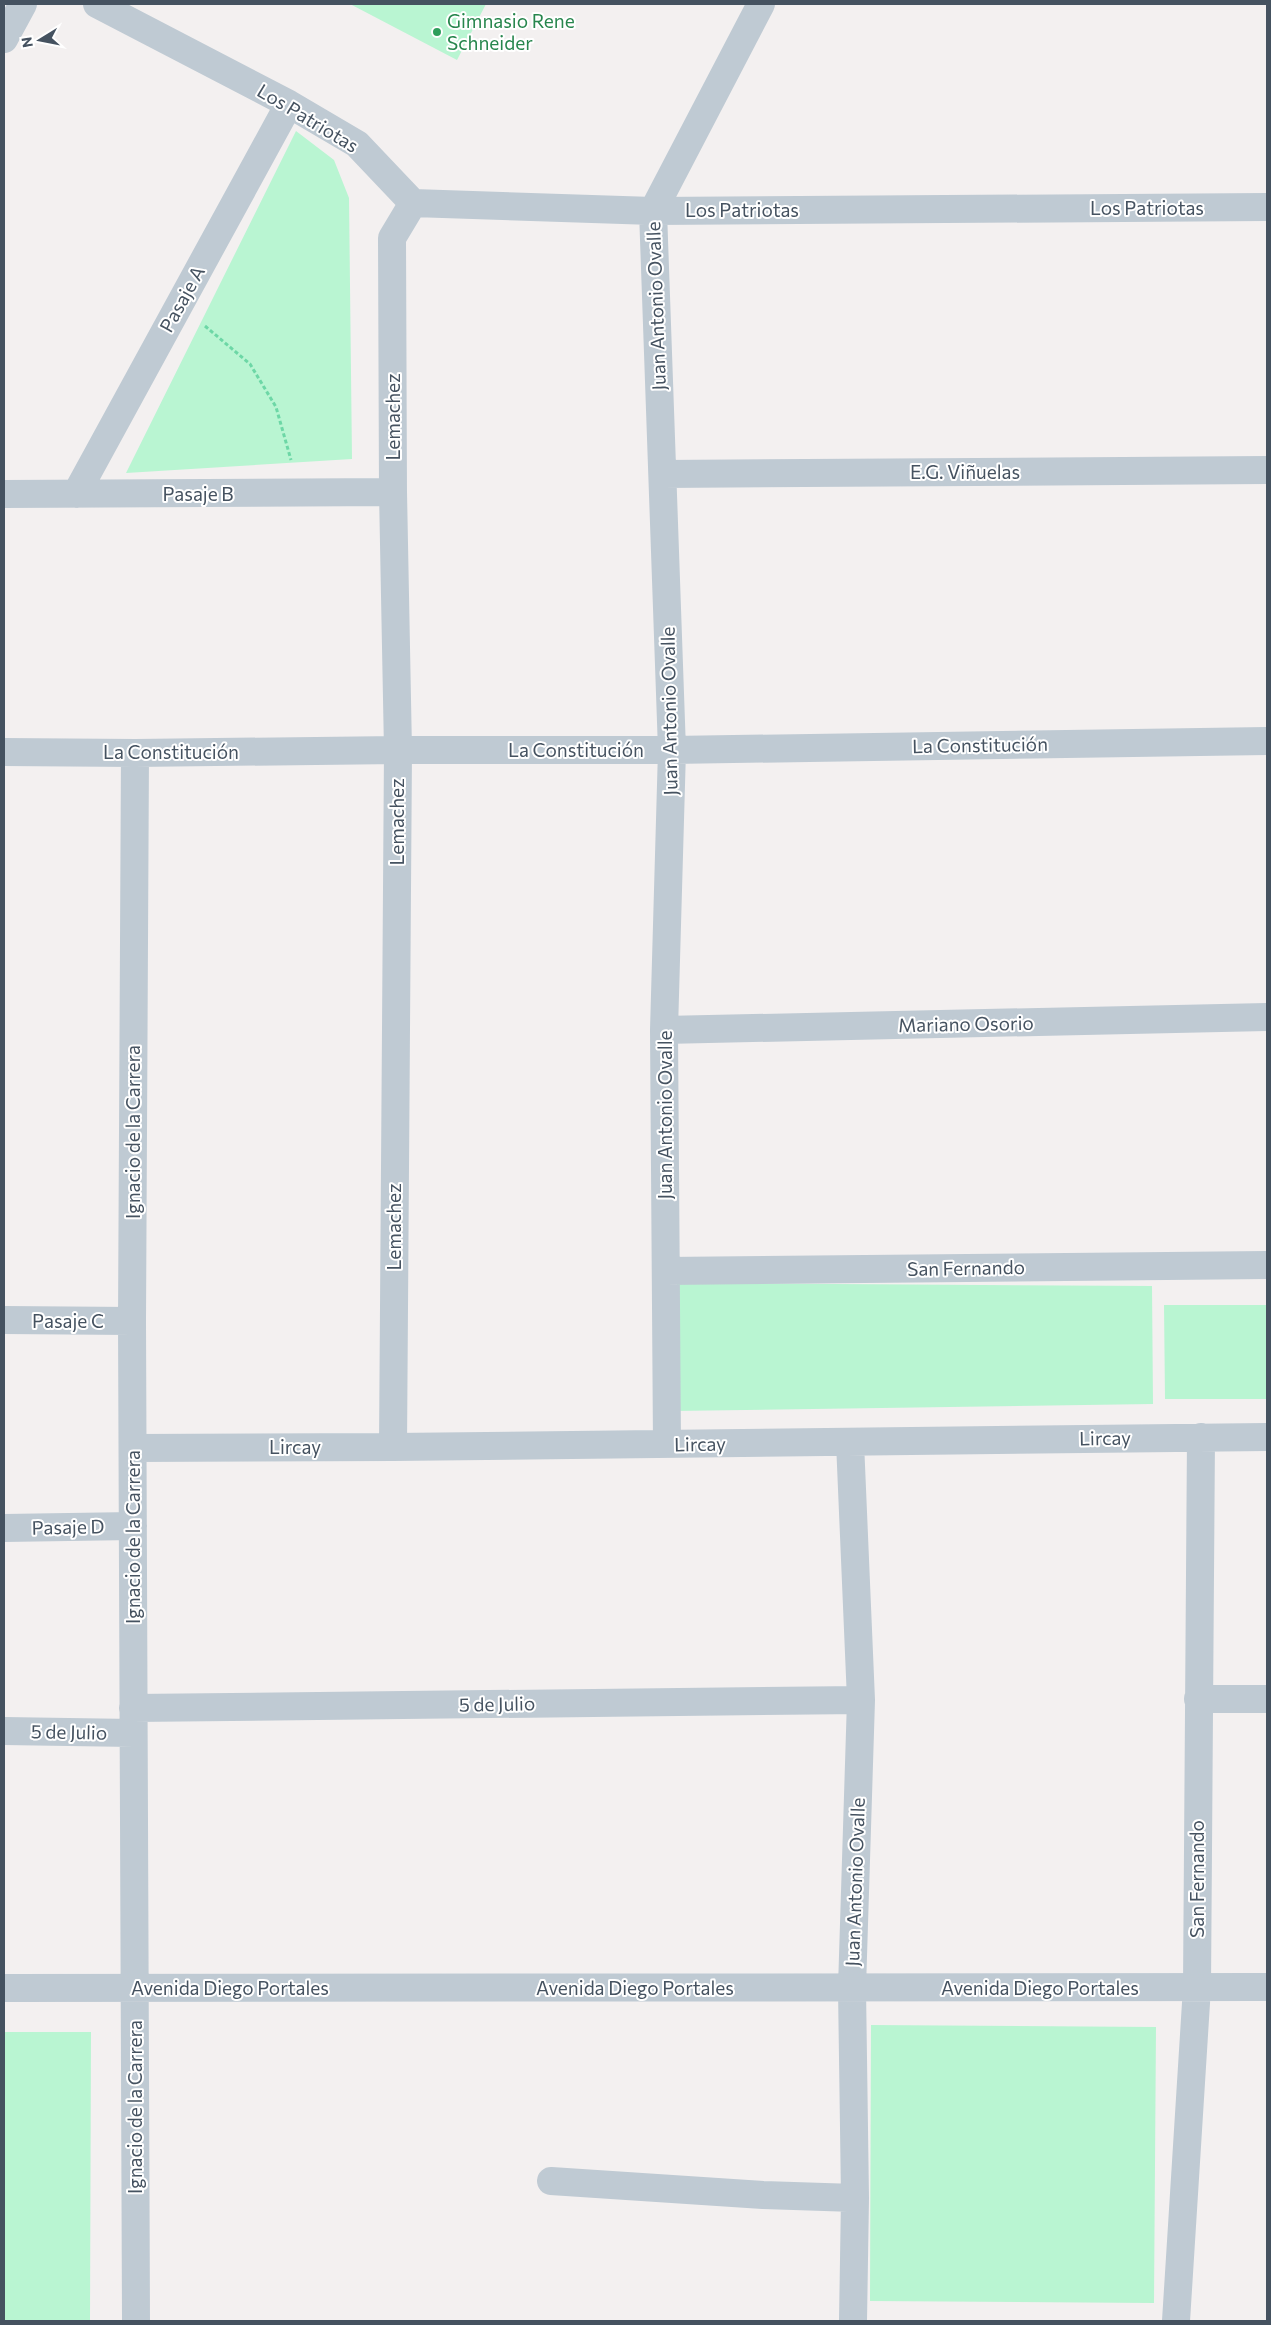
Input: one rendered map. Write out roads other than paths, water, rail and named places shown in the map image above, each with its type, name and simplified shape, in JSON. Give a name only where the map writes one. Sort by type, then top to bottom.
[{"type":"street","points":[[4,39],[23,4]]},
{"type":"street","name":"Los Patriotas","points":[[97,4],[289,104],[357,144],[413,203],[653,210],[1267,207]]},
{"type":"street","name":"Juan Antonio Ovalle","points":[[667,1444],[664,1030],[672,750],[653,210],[761,4]]},
{"type":"street","name":"Pasaje A","points":[[76,494],[289,104]]},
{"type":"street","name":"Lemachez","points":[[393,1447],[398,750],[393,492],[392,238],[413,203]]},
{"type":"street","name":"E.G. Viñuelas","points":[[663,474],[1267,470]]},
{"type":"street","name":"Pasaje B","points":[[4,494],[301,494],[393,492]]},
{"type":"street","name":"La Constitución","points":[[4,752],[672,750],[1267,741]]},
{"type":"street","name":"Ignacio de la Carrera","points":[[135,753],[132,1321],[136,2321]]},
{"type":"street","name":"Mariano Osorio","points":[[664,1030],[1267,1018]]},
{"type":"street","name":"San Fernando","points":[[666,1271],[1267,1265]]},
{"type":"street","name":"Pasaje C","points":[[4,1320],[132,1321]]},
{"type":"street","name":"San Fernando","points":[[1176,2321],[1197,1987],[1201,1437]]},
{"type":"street","name":"Lircay","points":[[133,1448],[393,1447],[1267,1437]]},
{"type":"street","name":"Juan Antonio Ovalle","points":[[850,1442],[860,1700],[852,1988],[855,2198],[853,2321]]},
{"type":"street","name":"Pasaje D","points":[[4,1528],[133,1526]]},
{"type":"street","points":[[1198,1699],[1267,1699]]},
{"type":"street","name":"5 de Julio","points":[[4,1731],[133,1720],[860,1700]]},
{"type":"street","name":"Avenida Diego Portales","points":[[4,1988],[1267,1987]]},
{"type":"street","points":[[552,2181],[855,2198]]},
{"type":"place","name":"Gimnasio Rene Schneider","points":[[437,32]]}]
